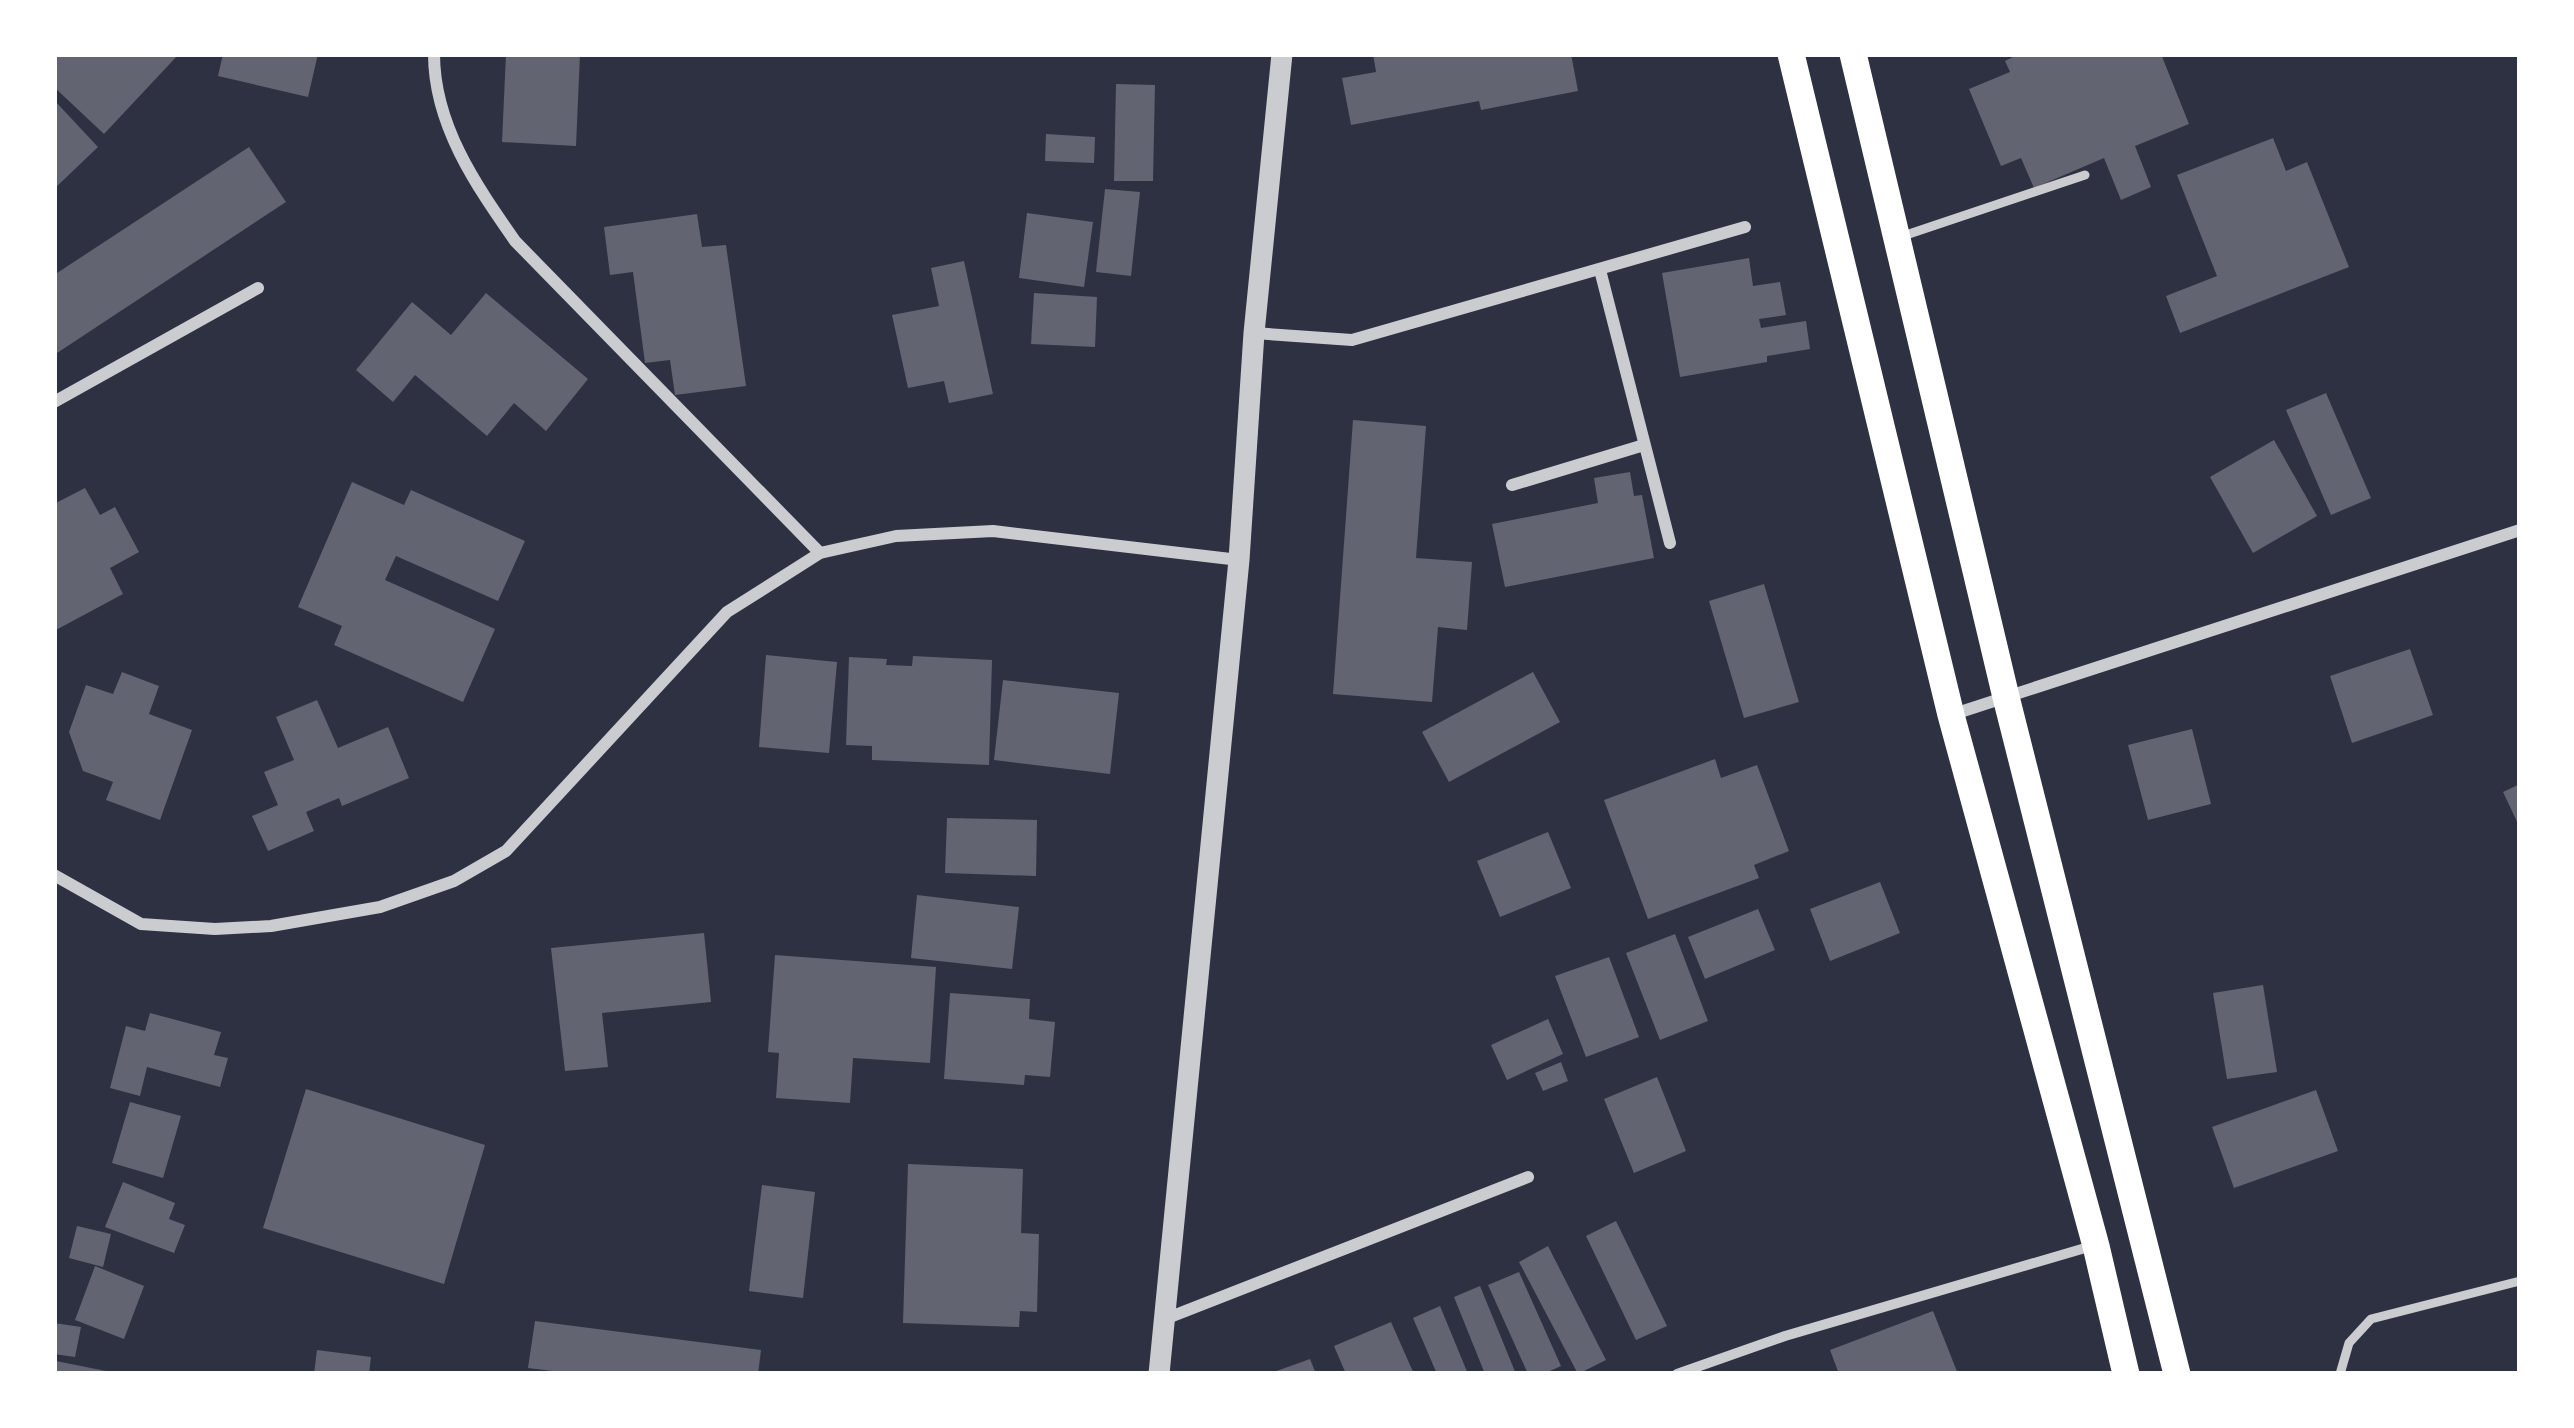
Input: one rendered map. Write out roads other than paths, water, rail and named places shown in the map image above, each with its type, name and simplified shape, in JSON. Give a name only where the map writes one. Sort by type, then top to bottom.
[{"type":"main road","points":[[1791,54],[1951,715],[2096,1246],[2126,1374]]},
{"type":"main road","points":[[1853,54],[2006,697],[2176,1374]]},
{"type":"street","points":[[434,54],[451,135],[478,188],[514,241],[820,553]]},
{"type":"street","points":[[1159,1374],[1239,560],[1254,333],[1282,54]]},
{"type":"street","points":[[1254,333],[1352,340],[1744,227]]},
{"type":"street","points":[[1600,270],[1670,543]]},
{"type":"street","points":[[54,402],[258,288]]},
{"type":"street","points":[[1512,485],[1644,446]]},
{"type":"street","points":[[1951,715],[2520,530]]},
{"type":"street","points":[[54,875],[141,924],[215,929],[271,926],[380,907],[454,881],[506,851],[727,612],[820,553],[896,536],[993,531],[1239,560]]},
{"type":"street","points":[[1165,1319],[1528,1177]]},
{"type":"street","points":[[1677,1374],[1785,1336],[2096,1246]]},
{"type":"lane","points":[[1900,237],[2085,175]]},
{"type":"lane","points":[[2340,1374],[2349,1343],[2371,1319],[2520,1281]]}]
